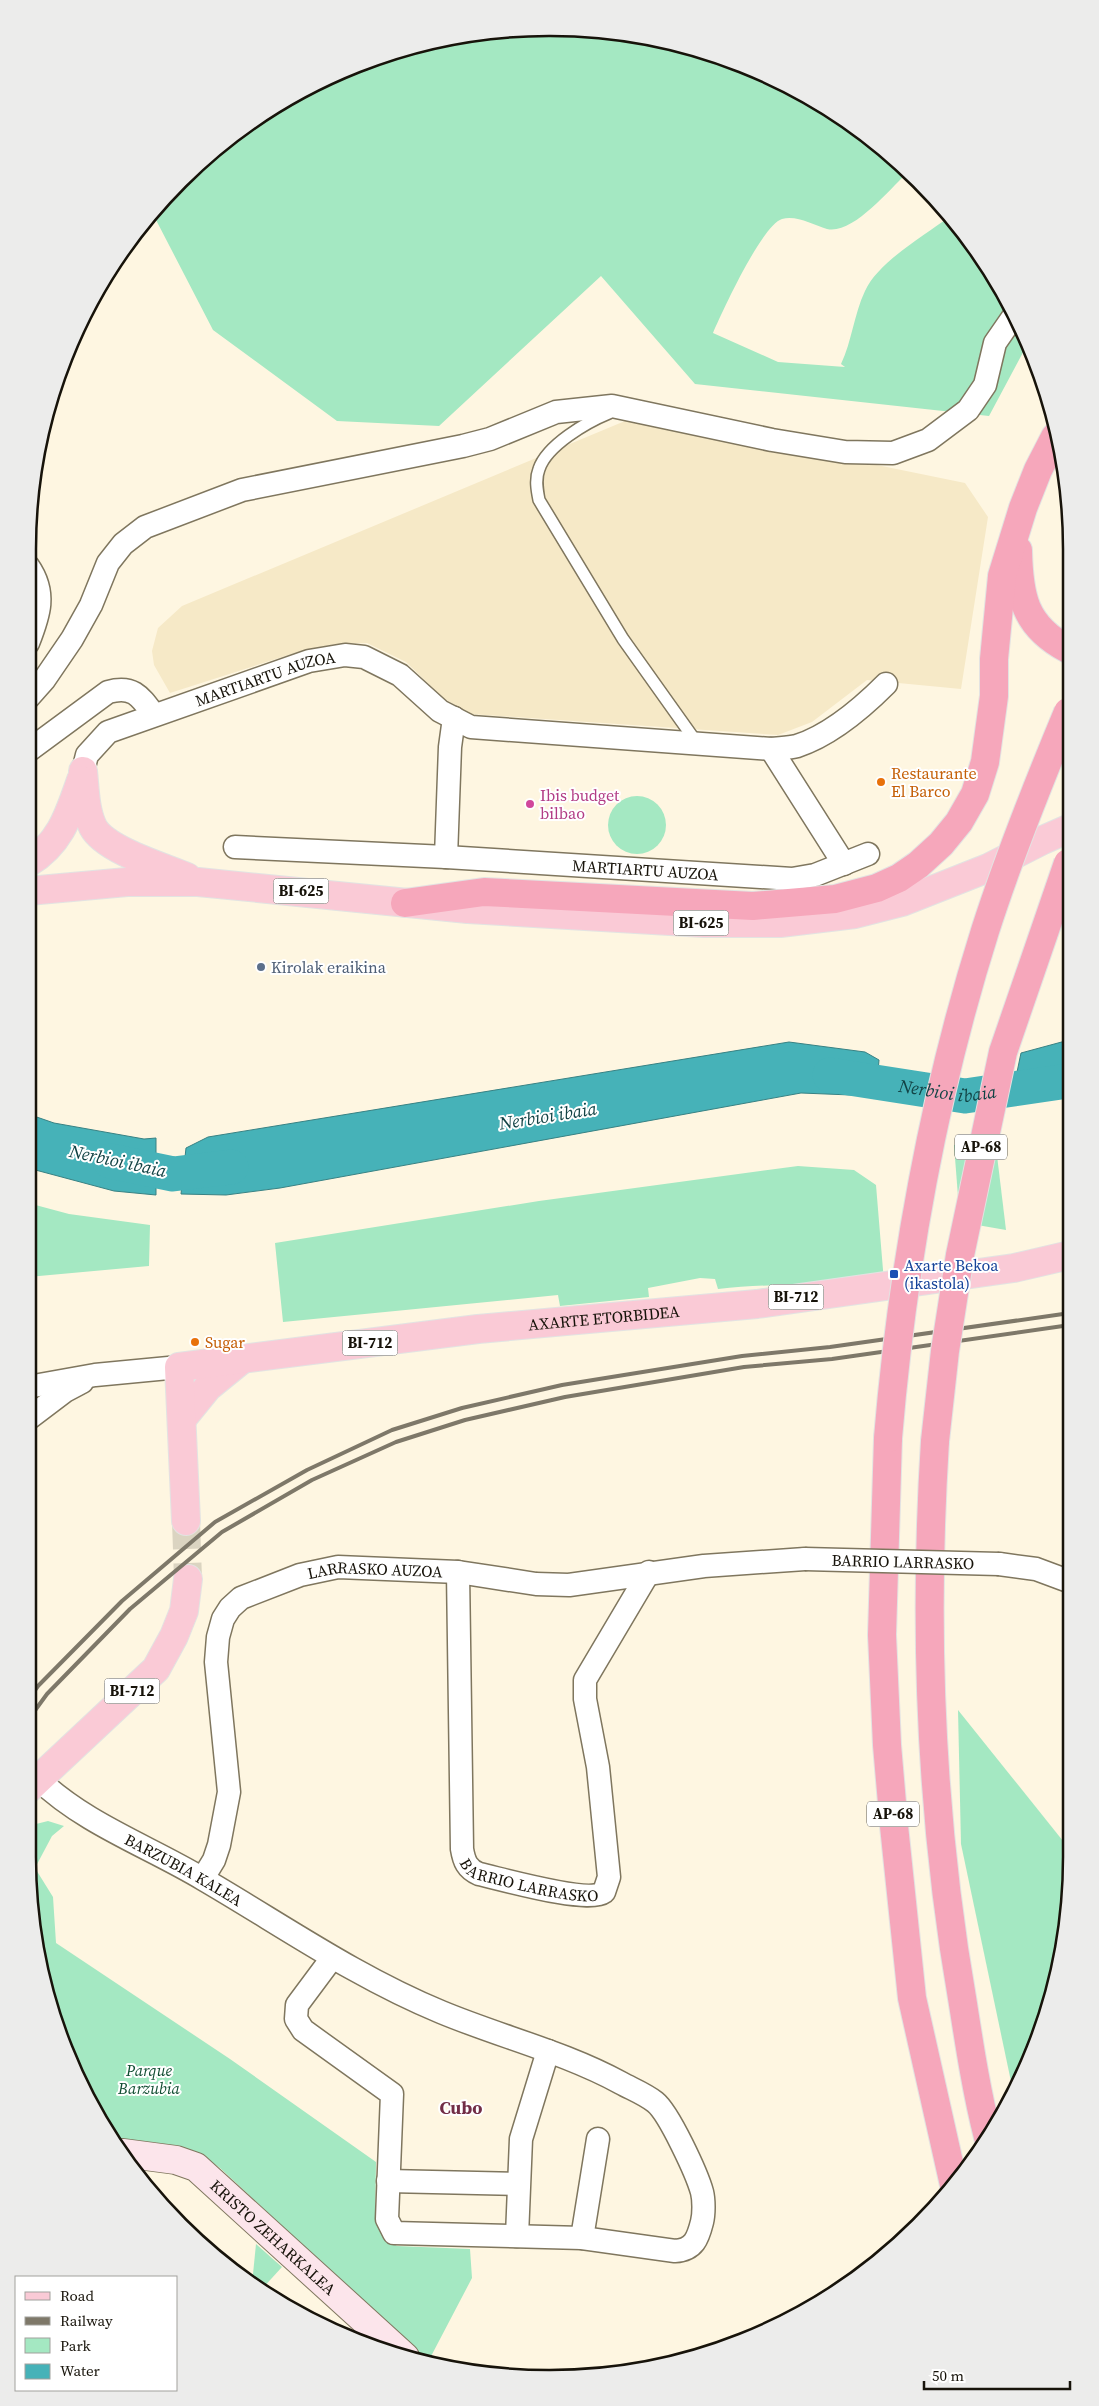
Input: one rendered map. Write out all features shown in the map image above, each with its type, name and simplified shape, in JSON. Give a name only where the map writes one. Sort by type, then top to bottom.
[{"type":"highway","points":[[405,903],[484,892],[753,906],[835,899],[877,888],[899,878],[918,865],[941,844],[959,822],[977,786],[985,762],[994,696],[994,659],[1002,576],[1038,470],[1052,444]]},
{"type":"highway","points":[[1018,526],[1018,575],[1029,616],[1036,626],[1052,641],[1063,646]]},
{"type":"highway","name":"AP-68","points":[[952,2175],[912,1998],[894,1826],[887,1745],[882,1634],[888,1438],[894,1367],[911,1253],[932,1139],[953,1043],[985,931],[1034,791],[1063,724]]},
{"type":"highway","name":"AP-68","points":[[986,2126],[953,1947],[933,1772],[929,1604],[935,1440],[945,1351],[960,1255],[998,1071],[1063,878]]},
{"type":"main road","points":[[36,858],[57,838],[68,816],[84,771]]},
{"type":"main road","points":[[84,771],[88,813],[94,829],[108,842],[198,882]]},
{"type":"main road","name":"BI-625","points":[[36,890],[127,882],[198,882],[405,903],[594,918],[704,923],[780,923],[855,914],[892,905],[988,868],[1063,831]]},
{"type":"main road","name":"BI-625","points":[[988,868],[1063,848]]},
{"type":"main road","name":"AXARTE ETORBIDEA","points":[[179,1367],[240,1361],[478,1329],[758,1304],[1030,1265],[1063,1257]]},
{"type":"main road","points":[[182,1420],[208,1387],[240,1361]]},
{"type":"main road","points":[[179,1367],[186,1521]]},
{"type":"main road","name":"BI-712","points":[[36,1781],[156,1669],[174,1636],[184,1611],[188,1580]]},
{"type":"street","points":[[36,689],[72,639],[91,605],[108,563],[123,544],[145,527],[242,490],[463,446],[490,438],[556,412],[612,406],[772,440],[845,452],[893,453],[928,440],[968,410],[985,385],[995,343],[1010,322]]},
{"type":"street","points":[[36,577],[38,580],[39,614],[36,622]]},
{"type":"street","name":"MARTIARTU AUZOA","points":[[84,771],[87,755],[108,732],[309,661],[345,655],[364,657],[400,675],[440,711],[471,727],[770,749],[796,746],[824,734],[869,702],[886,684]]},
{"type":"street","points":[[36,746],[108,692],[119,689],[136,693],[154,715]]},
{"type":"street","points":[[446,857],[450,747],[454,718]]},
{"type":"street","points":[[770,749],[844,864]]},
{"type":"street","name":"MARTIARTU AUZOA","points":[[235,847],[446,857],[792,879],[815,875],[868,854]]},
{"type":"street","points":[[36,1386],[95,1375],[179,1367]]},
{"type":"street","points":[[36,1413],[65,1390],[95,1375]]},
{"type":"street","name":"BARRIO LARRASKO","points":[[805,1559],[999,1564],[1036,1569],[1063,1579]]},
{"type":"street","name":"LARRASKO AUZOA","points":[[202,1878],[214,1860],[219,1845],[228,1792],[216,1662],[218,1637],[223,1619],[230,1608],[241,1598],[300,1576],[338,1566],[458,1572],[536,1584],[569,1585],[649,1572],[805,1559]]},
{"type":"street","name":"BARRIO LARRASKO","points":[[458,1572],[459,1753],[464,1862],[472,1871],[479,1874],[576,1895],[596,1897],[604,1892],[609,1877],[598,1767],[585,1698],[585,1680],[649,1572]]},
{"type":"street","name":"BARZUBIA KALEA","points":[[36,1785],[54,1794],[96,1822],[202,1878],[332,1958],[391,1990],[441,2012],[592,2067],[656,2103],[670,2120],[702,2192],[703,2218],[697,2241],[682,2250],[658,2250],[582,2238]]},
{"type":"street","points":[[332,1958],[297,2005],[296,2019],[304,2030],[392,2094],[387,2219],[394,2232],[582,2238],[598,2139]]},
{"type":"street","points":[[516,2236],[517,2184],[521,2139],[548,2051]]},
{"type":"street","name":"KRISTO ZEHARKALEA","points":[[132,2154],[176,2160],[196,2167],[392,2345]]},
{"type":"street","points":[[388,2181],[517,2184]]},
{"type":"lane","points":[[622,408],[596,419],[572,434],[543,459],[537,478],[539,500],[623,639],[698,744]]},
{"type":"shaded area","points":[[637,416],[965,483],[988,517],[961,689],[867,680],[812,722],[778,735],[471,714],[443,698],[406,662],[367,643],[336,644],[304,650],[170,693],[154,665],[152,651],[158,628],[182,606]]},
{"type":"green space","points":[[550,36],[583,37],[650,46],[714,63],[746,75],[777,89],[835,123],[862,142],[902,178],[858,219],[837,229],[827,229],[793,218],[782,219],[774,225],[764,236],[743,270],[713,333],[778,362],[845,367],[841,364],[861,300],[871,280],[891,260],[943,221],[976,264],[994,293],[1023,352],[989,416],[695,384],[601,276],[439,426],[337,421],[213,330],[156,220],[211,164],[264,123],[322,89],[353,75],[385,63],[449,46],[516,37]]},
{"type":"green space","points":[[631,796],[643,796],[658,804],[666,819],[666,831],[658,846],[643,854],[631,854],[616,846],[608,831],[608,819],[616,804]]},
{"type":"green space","points":[[995,1139],[1006,1230],[960,1222],[954,1145]]},
{"type":"green space","points":[[798,1166],[854,1170],[876,1185],[884,1282],[718,1289],[715,1279],[700,1278],[648,1288],[649,1297],[560,1306],[558,1295],[283,1322],[275,1243],[539,1201]]},
{"type":"green space","points":[[36,1205],[69,1214],[150,1225],[149,1266],[36,1276]]},
{"type":"green space","points":[[958,1710],[1063,1841],[1062,1890],[1053,1957],[1036,2021],[1011,2082],[961,1844]]},
{"type":"green space","name":"Parque Barzubia","points":[[48,1821],[64,1826],[52,1836],[36,1866],[36,1856],[36,1824]]},
{"type":"green space","name":"Parque Barzubia","points":[[36,1870],[53,1897],[56,1943],[230,2059],[376,2162],[375,2220],[383,2237],[397,2246],[470,2249],[472,2278],[431,2356],[417,2352],[220,2168],[207,2159],[182,2148],[122,2140],[89,2084],[75,2053],[63,2021],[46,1957],[37,1890]]},
{"type":"green space","points":[[256,2244],[282,2267],[266,2284],[253,2275]]},
{"type":"water","points":[[789,1042],[865,1052],[879,1060],[876,1096],[801,1093],[280,1188],[226,1195],[181,1194],[186,1148],[208,1137]]},
{"type":"water","points":[[1063,1042],[1063,1096],[1011,1101],[1021,1053]]},
{"type":"water","points":[[36,1117],[54,1123],[144,1139],[156,1138],[156,1195],[114,1191],[36,1170]]},
{"type":"waterway","name":"Nerbioi ibaia","points":[[830,1075],[965,1096],[1061,1082]]},
{"type":"waterway","name":"Nerbioi ibaia","points":[[110,1161],[173,1174],[231,1167]]},
{"type":"tunnel","points":[[186,1521],[188,1579]]},
{"type":"railway","points":[[36,1689],[122,1601],[215,1522],[307,1470],[392,1430],[462,1408],[562,1385],[742,1356],[830,1347],[1063,1314]]},
{"type":"railway","points":[[36,1709],[47,1694],[130,1609],[222,1532],[312,1480],[396,1442],[465,1420],[565,1397],[744,1367],[832,1359],[1063,1326]]},
{"type":"place","name":"Restaurante El Barco","points":[[881,782]]},
{"type":"place","name":"Ibis budget bilbao","points":[[530,804]]},
{"type":"place","name":"Kirolak eraikina","points":[[261,967]]},
{"type":"place","name":"Axarte Bekoa (ikastola)","points":[[894,1274]]},
{"type":"place","name":"Sugar","points":[[195,1342]]},
{"type":"district","name":"Cubo","points":[[461,2108]]}]
